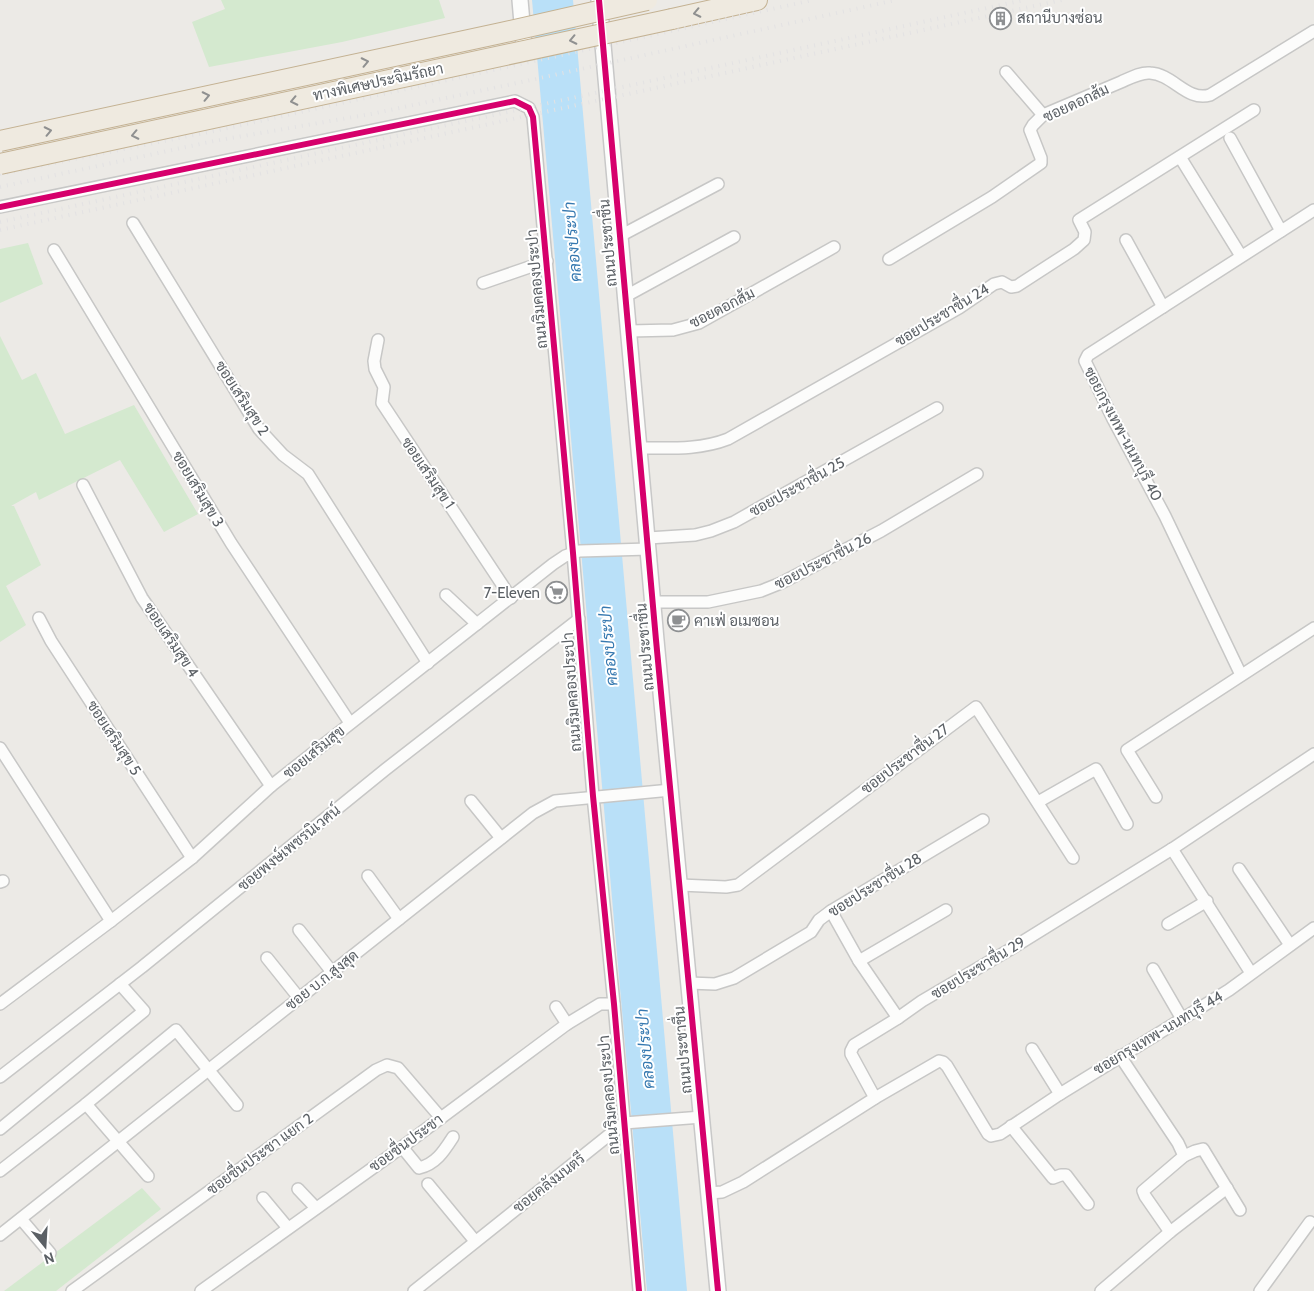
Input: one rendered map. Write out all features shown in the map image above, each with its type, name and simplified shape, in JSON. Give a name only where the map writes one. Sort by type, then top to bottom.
[{"type":"highway","name":"ทางพิเศษประจิมรัถยา","points":[[0,141],[647,0]]},
{"type":"highway","name":"ทางพิเศษประจิมรัถยา","points":[[0,164],[757,0]]},
{"type":"main road","points":[[520,0],[524,46]]},
{"type":"main road","name":"ถนนประชาชื่น","points":[[603,1],[620,236],[718,1291]]},
{"type":"street","name":"ซอยดอกส้ม","points":[[889,258],[992,197],[1040,163],[1042,158],[1030,130],[1033,124],[1043,115],[1148,72],[1164,77],[1192,95],[1201,97],[1210,95],[1314,31]]},
{"type":"street","points":[[1006,72],[1043,115]]},
{"type":"street","name":"ถนนริมคลองประปา","points":[[0,207],[515,101],[529,108],[534,117],[576,552],[579,619],[614,1004],[627,1122],[639,1291]]},
{"type":"street","name":"ซอยประชาชื่น 24","points":[[640,448],[700,447],[716,444],[728,439],[959,308],[994,284],[1002,282],[1011,287],[1017,286],[1066,255],[1084,240],[1085,232],[1079,220],[1254,110]]},
{"type":"street","points":[[1230,138],[1281,231]]},
{"type":"street","points":[[1180,157],[1241,256]]},
{"type":"street","points":[[620,236],[718,184]]},
{"type":"street","name":"ซอยกรุงเทพ-นนทบุรี 40","points":[[1240,675],[1165,516],[1113,420],[1085,361],[1088,355],[1314,210]]},
{"type":"street","name":"ซอยเสริมสุข 2","points":[[133,223],[259,429],[283,454],[308,474],[428,663]]},
{"type":"street","points":[[626,296],[734,237]]},
{"type":"street","points":[[1126,240],[1163,307]]},
{"type":"street","name":"ซอยดอกส้ม","points":[[629,331],[673,330],[699,323],[834,247]]},
{"type":"street","name":"ซอยเสริมสุข 3","points":[[54,250],[231,543],[350,723]]},
{"type":"street","points":[[483,283],[547,261]]},
{"type":"street","name":"ซอยเสริมสุข 1","points":[[378,340],[374,361],[375,369],[384,387],[382,403],[511,598]]},
{"type":"street","name":"ซอยประชาชื่น 25","points":[[648,543],[695,536],[734,522],[937,408]]},
{"type":"street","name":"ซอยประชาชื่น 26","points":[[654,602],[708,602],[761,591],[782,584],[881,531],[977,474]]},
{"type":"street","name":"ซอยเสริมสุข 4","points":[[83,486],[142,598],[271,786]]},
{"type":"street","points":[[576,552],[624,550],[648,543]]},
{"type":"street","name":"ซอยเสริมสุข","points":[[0,1004],[111,922],[192,858],[271,786],[350,723],[554,564],[576,552]]},
{"type":"street","points":[[446,595],[477,624]]},
{"type":"street","name":"ซอยเสริมสุข 5","points":[[39,618],[50,640],[192,858]]},
{"type":"street","name":"ซอยพงษ์เพชรนิเวศน์","points":[[0,1078],[120,984],[386,769],[579,619]]},
{"type":"street","points":[[1156,797],[1127,750],[1314,628]]},
{"type":"street","name":"ซอยประชาชื่น 27","points":[[680,885],[726,888],[738,885],[976,707],[1073,858]]},
{"type":"street","points":[[0,748],[111,922]]},
{"type":"street","name":"ซอยประชาชื่น 29","points":[[875,1098],[851,1054],[854,1046],[922,1001],[1172,850],[1314,754]]},
{"type":"street","points":[[1038,802],[1096,769],[1126,824]]},
{"type":"street","name":"ซอย บ.ก.สูงสุด","points":[[2,1229],[21,1219],[532,813],[555,800],[671,790]]},
{"type":"street","points":[[471,801],[501,838]]},
{"type":"street","name":"ซอยประชาชื่น 28","points":[[689,983],[715,984],[734,978],[812,932],[820,920],[831,911],[983,820]]},
{"type":"street","points":[[1172,850],[1251,973]]},
{"type":"street","points":[[1239,869],[1290,945]]},
{"type":"street","points":[[368,876],[399,919]]},
{"type":"street","points":[[1168,924],[1206,901]]},
{"type":"street","points":[[859,961],[946,910]]},
{"type":"street","points":[[831,911],[859,961],[898,1018]]},
{"type":"street","name":"ซอยกรุงเทพ-นนทบุรี 44","points":[[875,1098],[934,1063],[943,1062],[988,1134],[991,1136],[1000,1134],[1120,1056],[1229,990],[1314,928]]},
{"type":"street","points":[[299,930],[332,972]]},
{"type":"street","points":[[267,958],[299,998]]},
{"type":"street","points":[[1153,969],[1182,1019]]},
{"type":"street","points":[[0,1129],[144,1011],[120,984]]},
{"type":"street","name":"ซอยชื่นประชา","points":[[200,1291],[402,1147],[568,1024],[600,1004],[614,1004]]},
{"type":"street","points":[[556,1007],[568,1024]]},
{"type":"street","points":[[0,1171],[176,1030],[237,1105]]},
{"type":"street","points":[[1032,1049],[1060,1094]]},
{"type":"street","points":[[1120,1056],[1178,1142],[1184,1156]]},
{"type":"street","name":"ซอยชื่นประชา แยก 2","points":[[72,1291],[376,1070],[387,1065],[398,1068],[441,1118]]},
{"type":"street","points":[[709,1193],[722,1192],[743,1182],[875,1098]]},
{"type":"street","points":[[86,1104],[148,1176]]},
{"type":"street","points":[[627,1122],[702,1117]]},
{"type":"street","name":"ซอยคลังมนตรี","points":[[416,1290],[627,1122]]},
{"type":"street","points":[[1012,1126],[1053,1178],[1066,1175],[1088,1204]]},
{"type":"street","points":[[402,1147],[419,1168],[427,1166],[442,1155],[453,1137]]},
{"type":"street","points":[[1170,1232],[1143,1191],[1184,1156],[1195,1151],[1203,1149],[1240,1210]]},
{"type":"street","points":[[428,1184],[475,1242]]},
{"type":"street","points":[[298,1188],[316,1208]]},
{"type":"street","points":[[1101,1291],[1170,1232],[1227,1188]]},
{"type":"street","points":[[263,1198],[288,1228]]},
{"type":"street","points":[[21,1219],[50,1253]]},
{"type":"street","points":[[1260,1291],[1310,1222]]},
{"type":"green space","points":[[221,0],[439,0],[445,18],[342,42],[209,67],[192,22],[225,9]]},
{"type":"green space","points":[[28,243],[43,284],[0,303],[0,249]]},
{"type":"green space","points":[[0,336],[22,380],[36,373],[65,434],[134,405],[198,514],[164,532],[120,460],[39,500],[36,492],[11,506],[14,506],[41,565],[6,586],[26,625],[0,642]]},
{"type":"green space","points":[[142,1188],[161,1209],[56,1291],[4,1291]]},
{"type":"water","name":"คลองประปา","points":[[532,0],[573,0],[687,1291],[647,1291]]},
{"type":"railway","points":[[0,174],[214,131],[813,0]]},
{"type":"railway","points":[[0,187],[214,141],[371,114],[896,0]]},
{"type":"railway","points":[[0,222],[1024,0]]},
{"type":"railway","points":[[0,230],[1062,0]]},
{"type":"cycle path","points":[[599,0],[656,640],[718,1291]]},
{"type":"cycle path","points":[[0,207],[515,101],[529,108],[533,117],[639,1291]]},
{"type":"place","name":"สถานีบางซ่อน","points":[[1001,18]]},
{"type":"place","name":"7-Eleven","points":[[556,593]]},
{"type":"place","name":"คาเฟ่ อเมซอน","points":[[678,621]]}]
